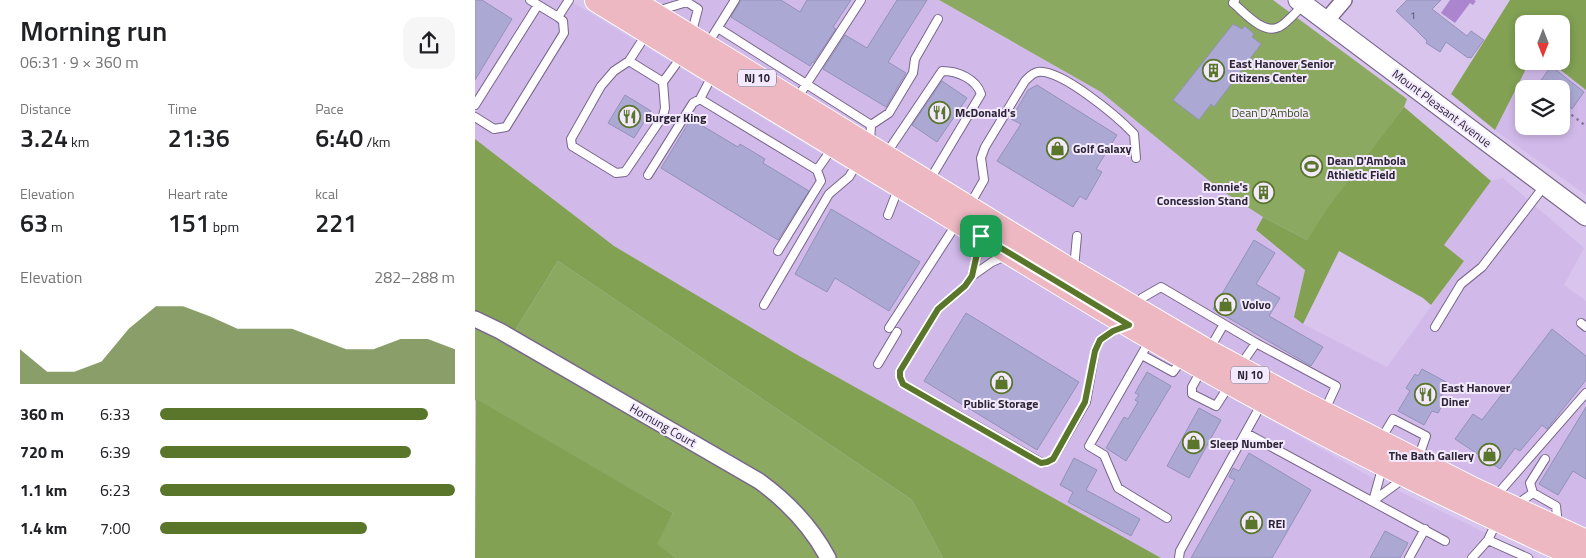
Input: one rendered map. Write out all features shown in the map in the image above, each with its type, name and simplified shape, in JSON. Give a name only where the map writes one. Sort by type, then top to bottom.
[{"type":"main road","name":"NJ 10","points":[[597,0],[641,10],[801,92],[871,147],[928,183],[963,215],[981,236],[1011,254],[1132,317],[1198,358],[1323,414],[1379,452]]},
{"type":"main road","name":"NJ 10","points":[[700,41],[714,72],[834,146],[871,147]]},
{"type":"main road","name":"NJ 10","points":[[871,147],[899,185],[963,215],[1074,273],[1132,317],[1146,347],[1198,358]]},
{"type":"main road","name":"NJ 10","points":[[1235,376],[1263,401],[1379,452],[1498,517],[1580,558]]},
{"type":"main road","name":"NJ 10","points":[[1498,517],[1559,530],[1586,542]]},
{"type":"street","points":[[1326,21],[1345,0]]},
{"type":"street","name":"Mount Pleasant Avenue","points":[[1301,2],[1586,216]]},
{"type":"street","name":"Hornung Court","points":[[475,319],[500,331],[759,481],[780,496],[796,512],[810,528],[828,558]]},
{"type":"lane","points":[[475,117],[494,129],[506,127],[564,33],[563,21],[530,0]]},
{"type":"lane","points":[[558,17],[569,0]]},
{"type":"lane","points":[[700,41],[698,9],[687,2],[641,10],[629,61],[614,71],[601,86],[571,139],[572,146],[616,173],[625,172],[663,116],[665,108],[663,82],[700,41],[735,0]]},
{"type":"lane","points":[[801,92],[861,0]]},
{"type":"lane","points":[[1235,0],[1233,2],[1261,26],[1269,28],[1279,27],[1301,2]]},
{"type":"lane","points":[[475,105],[537,5]]},
{"type":"lane","points":[[764,305],[829,194],[849,178],[871,147],[913,73],[915,59],[938,19]]},
{"type":"lane","points":[[629,61],[663,82]]},
{"type":"lane","points":[[871,147],[942,71],[954,71],[978,85],[981,94],[928,183]]},
{"type":"lane","points":[[648,175],[693,103],[700,99],[714,72]]},
{"type":"lane","points":[[878,364],[893,330],[984,180],[981,158],[985,147],[1030,75],[1037,72],[1047,73],[1067,82],[1095,100],[1124,123],[1134,134],[1136,158]]},
{"type":"lane","points":[[700,99],[817,170],[821,182],[778,251]]},
{"type":"lane","points":[[817,170],[834,146]]},
{"type":"lane","points":[[888,215],[899,185]]},
{"type":"lane","points":[[1435,327],[1461,284],[1482,267],[1545,185]]},
{"type":"lane","points":[[972,276],[981,236]]},
{"type":"lane","points":[[1074,273],[1077,236]]},
{"type":"lane","points":[[1011,254],[992,262],[972,276],[965,286],[938,309],[900,371],[900,377],[903,384],[1041,463],[1053,459],[1085,402],[1095,351],[1100,340],[1132,317],[1142,298],[1161,287],[1256,343],[1336,386],[1323,414]]},
{"type":"lane","points":[[1224,324],[1198,358],[1192,394],[1216,406],[1256,343]]},
{"type":"lane","points":[[1146,347],[1089,446],[1104,456],[1118,488],[1167,518]]},
{"type":"lane","points":[[1472,558],[1498,517],[1586,393]]},
{"type":"lane","points":[[1179,558],[1180,551],[1263,401]]},
{"type":"lane","points":[[1245,433],[1445,541]]},
{"type":"lane","points":[[1373,501],[1380,476],[1379,452]]},
{"type":"lane","points":[[1545,459],[1530,483],[1533,493],[1556,506],[1559,530]]},
{"type":"lane","points":[[1373,501],[1413,469]]},
{"type":"lane","points":[[1498,517],[1533,493]]},
{"type":"lane","points":[[1498,517],[1528,558]]},
{"type":"lane","points":[[1409,558],[1425,530]]},
{"type":"path","points":[[1570,114],[1586,126]]},
{"type":"shaded area","points":[[475,0],[569,0],[868,182],[1178,367],[1374,479],[1538,558],[1161,558],[794,353],[614,246],[475,139]]},
{"type":"shaded area","points":[[642,0],[938,0],[1101,92],[1218,188],[1263,217],[1256,231],[1305,270],[1294,317],[1303,324],[1387,367],[1464,261],[1443,245],[1491,181],[1503,178],[1584,248],[1564,285],[1586,301],[1586,530],[1432,456],[1377,426],[1233,355]]},
{"type":"shaded area","points":[[1450,0],[1476,1],[1473,5],[1470,3],[1455,23],[1441,13]]},
{"type":"shaded area","points":[[1525,70],[1560,70],[1586,90],[1586,195],[1495,130],[1515,91],[1515,135],[1570,135],[1570,80],[1520,80]]},
{"type":"green space","name":"Dean D'Ambola","points":[[939,0],[1273,0],[1407,99],[1404,107],[1307,240],[1263,217],[1218,188],[1101,92]]},
{"type":"green space","points":[[1510,0],[1586,0],[1586,90],[1560,70],[1570,70],[1570,15],[1515,15],[1515,70],[1525,70],[1520,80],[1515,80],[1515,91],[1495,130],[1451,94]]},
{"type":"green space","points":[[1404,107],[1491,181],[1444,245],[1464,261],[1431,305],[1423,298],[1339,251],[1303,324],[1294,317],[1305,270],[1256,230],[1263,217],[1307,240],[1327,209]]},
{"type":"green space","points":[[475,139],[614,246],[794,353],[1161,558],[943,558],[912,500],[558,261],[511,337],[475,324]]},
{"type":"green space","points":[[558,261],[912,500],[943,558],[676,558],[656,544],[673,513],[475,400],[475,324],[511,337]]},
{"type":"green space","points":[[476,399],[673,513],[657,544],[676,558],[475,558]]},
{"type":"building","points":[[475,0],[482,0],[512,19],[475,80]]},
{"type":"building","points":[[741,0],[781,0],[800,12],[807,0],[851,0],[833,27],[836,29],[810,66],[731,17]]},
{"type":"building","points":[[897,0],[927,0],[888,62],[906,73],[886,107],[823,69],[845,35],[867,48]]},
{"type":"building","points":[[1407,0],[1441,0],[1432,9],[1467,36],[1471,31],[1484,40],[1471,58],[1468,58],[1446,42],[1440,52],[1426,43],[1427,41],[1396,11]]},
{"type":"building","name":"East Hanover Senior Citizens Center","points":[[1233,24],[1242,29],[1245,26],[1254,34],[1252,37],[1261,44],[1214,107],[1211,104],[1199,120],[1173,100]]},
{"type":"building","points":[[1548,70],[1556,70],[1569,80],[1541,80]]},
{"type":"building","name":"McDonald's","points":[[942,81],[967,98],[937,142],[912,125]]},
{"type":"building","points":[[1570,81],[1584,92],[1572,109],[1570,108]]},
{"type":"building","name":"Golf Galaxy","points":[[1037,85],[1117,135],[1096,169],[1102,172],[1086,200],[1080,196],[1073,207],[997,161],[1021,124],[1011,119],[1028,90]]},
{"type":"building","name":"Burger King","points":[[625,95],[651,111],[634,138],[608,123]]},
{"type":"building","points":[[691,119],[738,147],[740,144],[765,159],[763,163],[809,191],[778,240],[661,168]]},
{"type":"building","name":"Ronnie's Concession Stand","points":[[1262,183],[1275,191],[1265,204],[1253,195]]},
{"type":"building","points":[[831,209],[920,262],[889,311],[835,278],[827,292],[795,274]]},
{"type":"building","points":[[1254,240],[1275,253],[1256,284],[1280,298],[1269,316],[1323,347],[1311,366],[1213,309]]},
{"type":"building","name":"Public Storage","points":[[966,313],[1079,382],[1037,450],[924,381]]},
{"type":"building","points":[[1552,329],[1586,356],[1586,380],[1547,429],[1542,425],[1520,451],[1515,448],[1500,469],[1455,439],[1473,414],[1482,420]]},
{"type":"building","name":"East Hanover Diner","points":[[1422,369],[1448,383],[1440,398],[1445,401],[1438,413],[1432,411],[1424,425],[1398,411],[1410,391],[1406,388],[1415,374],[1418,376]]},
{"type":"building","points":[[1147,372],[1171,386],[1126,461],[1106,448],[1124,417],[1128,419],[1138,402],[1135,400],[1139,395],[1135,393]]},
{"type":"building","points":[[1586,407],[1586,479],[1573,471],[1558,495],[1539,484]]},
{"type":"building","name":"Sleep Number","points":[[1199,408],[1221,420],[1189,478],[1167,466]]},
{"type":"building","name":"REI","points":[[1249,453],[1311,490],[1272,558],[1191,558],[1235,480],[1229,477],[1233,468],[1239,471]]},
{"type":"building","points":[[1074,458],[1097,470],[1086,490],[1140,519],[1131,536],[1068,502],[1073,492],[1060,485]]},
{"type":"building","points":[[1385,531],[1408,543],[1400,558],[1370,558]]},
{"type":"place","name":"East Hanover Senior Citizens Center","points":[[1213,70]]},
{"type":"place","name":"McDonald's","points":[[939,112]]},
{"type":"place","name":"Burger King","points":[[629,117]]},
{"type":"place","name":"Golf Galaxy","points":[[1057,148]]},
{"type":"place","name":"Dean D'Ambola Athletic Field","points":[[1311,167]]},
{"type":"place","name":"Ronnie's Concession Stand","points":[[1264,193]]},
{"type":"place","name":"Volvo","points":[[1226,304]]},
{"type":"place","name":"Public Storage","points":[[1001,382]]},
{"type":"place","name":"East Hanover Diner","points":[[1425,394]]},
{"type":"place","name":"Sleep Number","points":[[1194,443]]},
{"type":"place","name":"The Bath Gallery","points":[[1490,455]]},
{"type":"place","name":"REI","points":[[1252,523]]},
{"type":"route","points":[[981,236],[1129,325],[1113,331],[1100,340],[1095,351],[1085,402],[1053,459],[1047,462],[1041,463],[903,384],[900,377],[900,371],[938,309],[965,286],[972,276],[981,236]]}]
